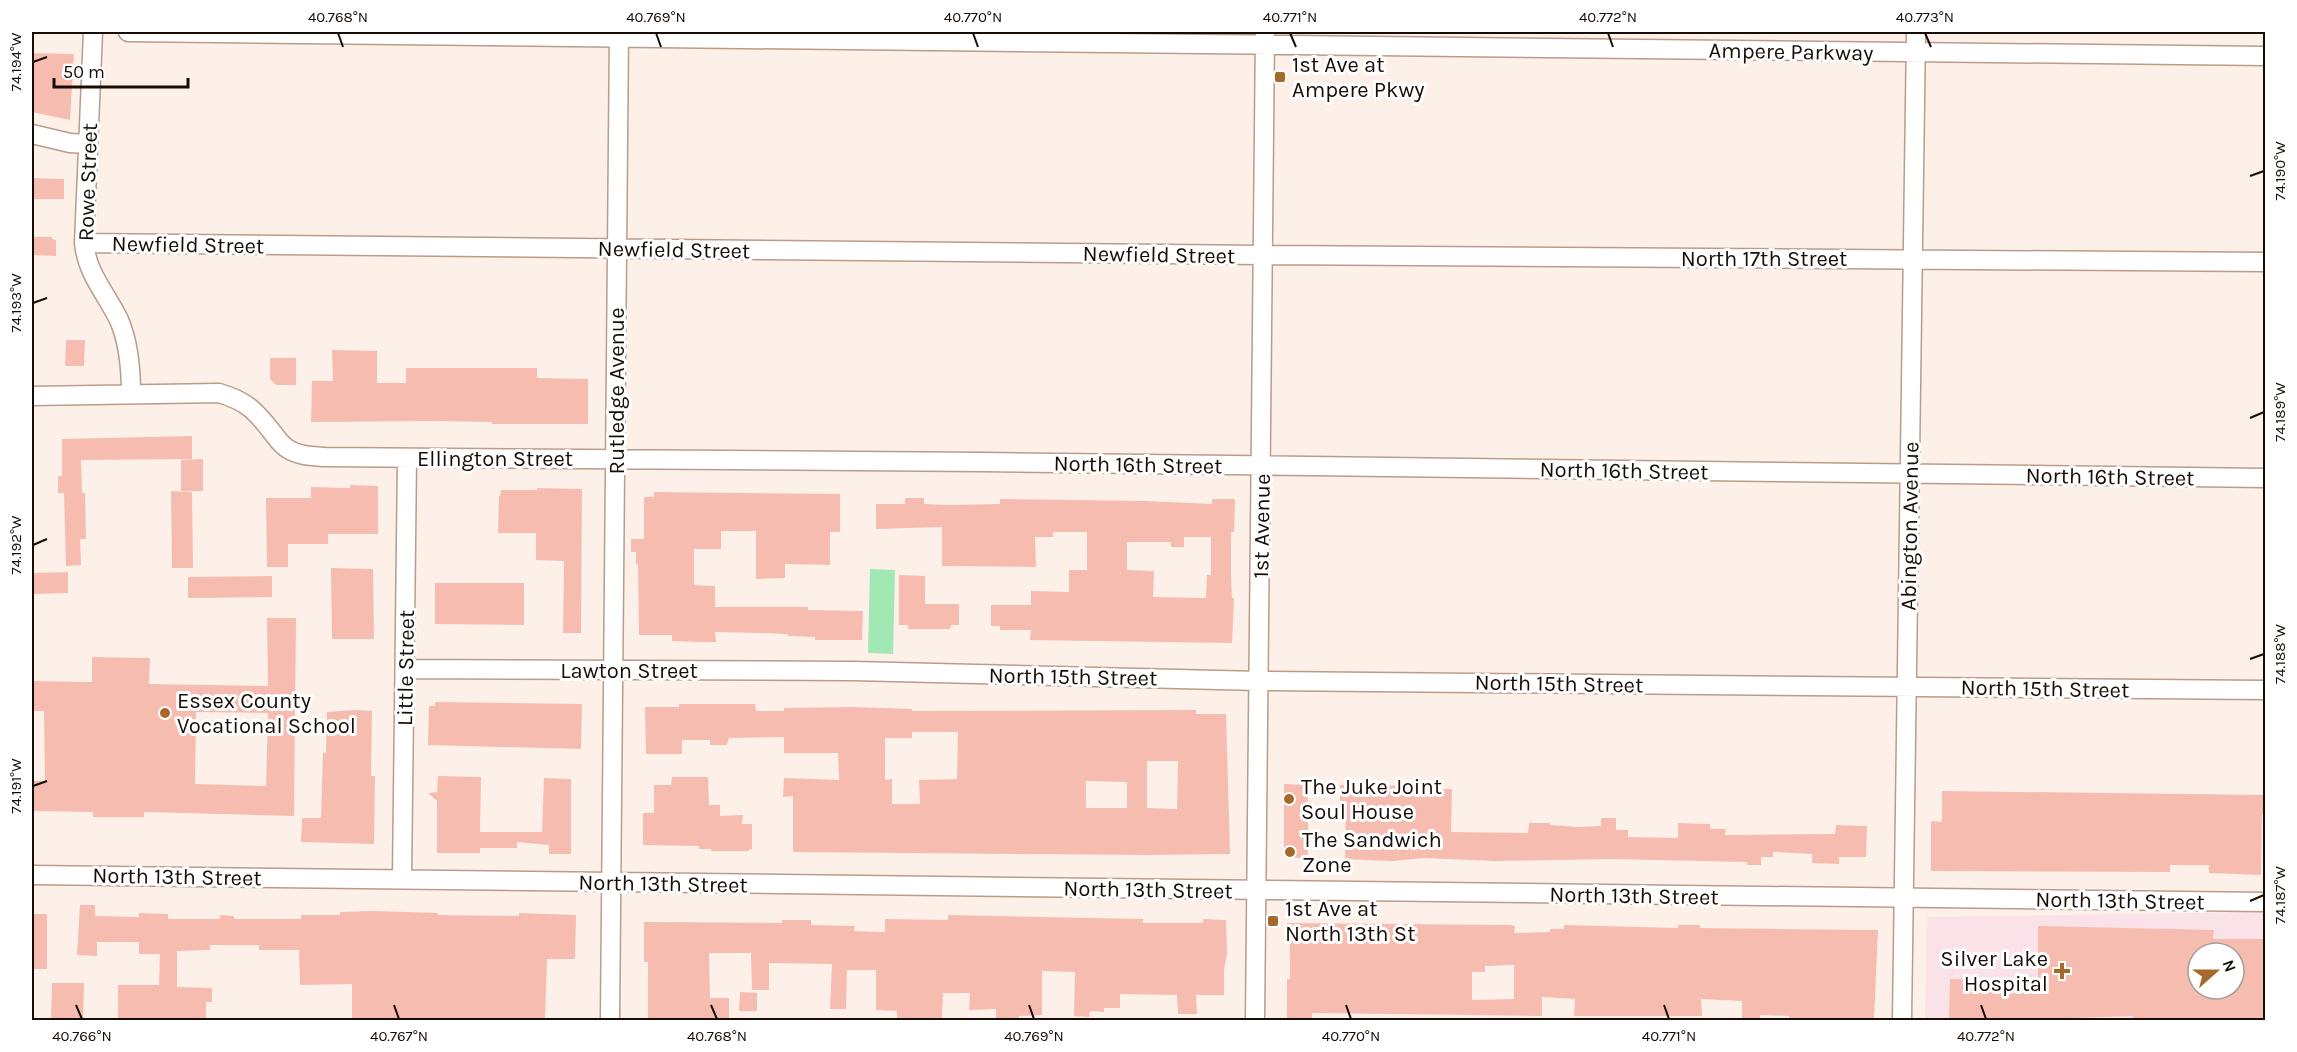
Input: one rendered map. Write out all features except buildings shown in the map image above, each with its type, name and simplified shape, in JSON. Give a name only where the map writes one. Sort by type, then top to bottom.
[{"type":"street","name":"Rowe Street","points":[[93,32],[84,243],[90,271],[114,310],[124,333],[131,394]]},
{"type":"street","name":"Ampere Parkway","points":[[128,32],[1265,38],[1915,52],[2265,56]]},
{"type":"street","name":"Abington Avenue","points":[[1902,1020],[1916,32]]},
{"type":"street","name":"Rutledge Avenue","points":[[610,1020],[619,34]]},
{"type":"street","name":"1st Avenue","points":[[1255,1020],[1265,38]]},
{"type":"street","points":[[32,134],[70,143],[88,144]]},
{"type":"street","name":"Newfield Street","points":[[84,243],[1263,255]]},
{"type":"street","name":"North 17th Street","points":[[1263,255],[2265,262]]},
{"type":"street","name":"Ellington Street","points":[[32,396],[207,393],[230,396],[250,406],[281,445],[298,454],[325,457],[983,462]]},
{"type":"street","name":"Little Street","points":[[402,878],[407,458]]},
{"type":"street","name":"North 16th Street","points":[[983,462],[2265,478]]},
{"type":"street","name":"Lawton Street","points":[[405,669],[853,671]]},
{"type":"street","name":"North 15th Street","points":[[853,671],[1259,681],[2265,690]]},
{"type":"street","name":"North 13th Street","points":[[32,875],[2265,902]]},
{"type":"shaded area","name":"Silver Lake Hospital","points":[[2265,912],[2265,1020],[1925,1020],[1927,917]]},
{"type":"green space","points":[[870,569],[895,570],[893,654],[868,653]]},
{"type":"place","name":"1st Ave at Ampere Pkwy","points":[[1280,77]]},
{"type":"place","name":"Essex County Vocational School","points":[[165,713]]},
{"type":"place","name":"The Juke Joint Soul House","points":[[1289,799]]},
{"type":"place","name":"The Sandwich Zone","points":[[1290,852]]},
{"type":"place","name":"1st Ave at North 13th St","points":[[1273,921]]},
{"type":"place","name":"Silver Lake Hospital","points":[[2062,971]]}]
